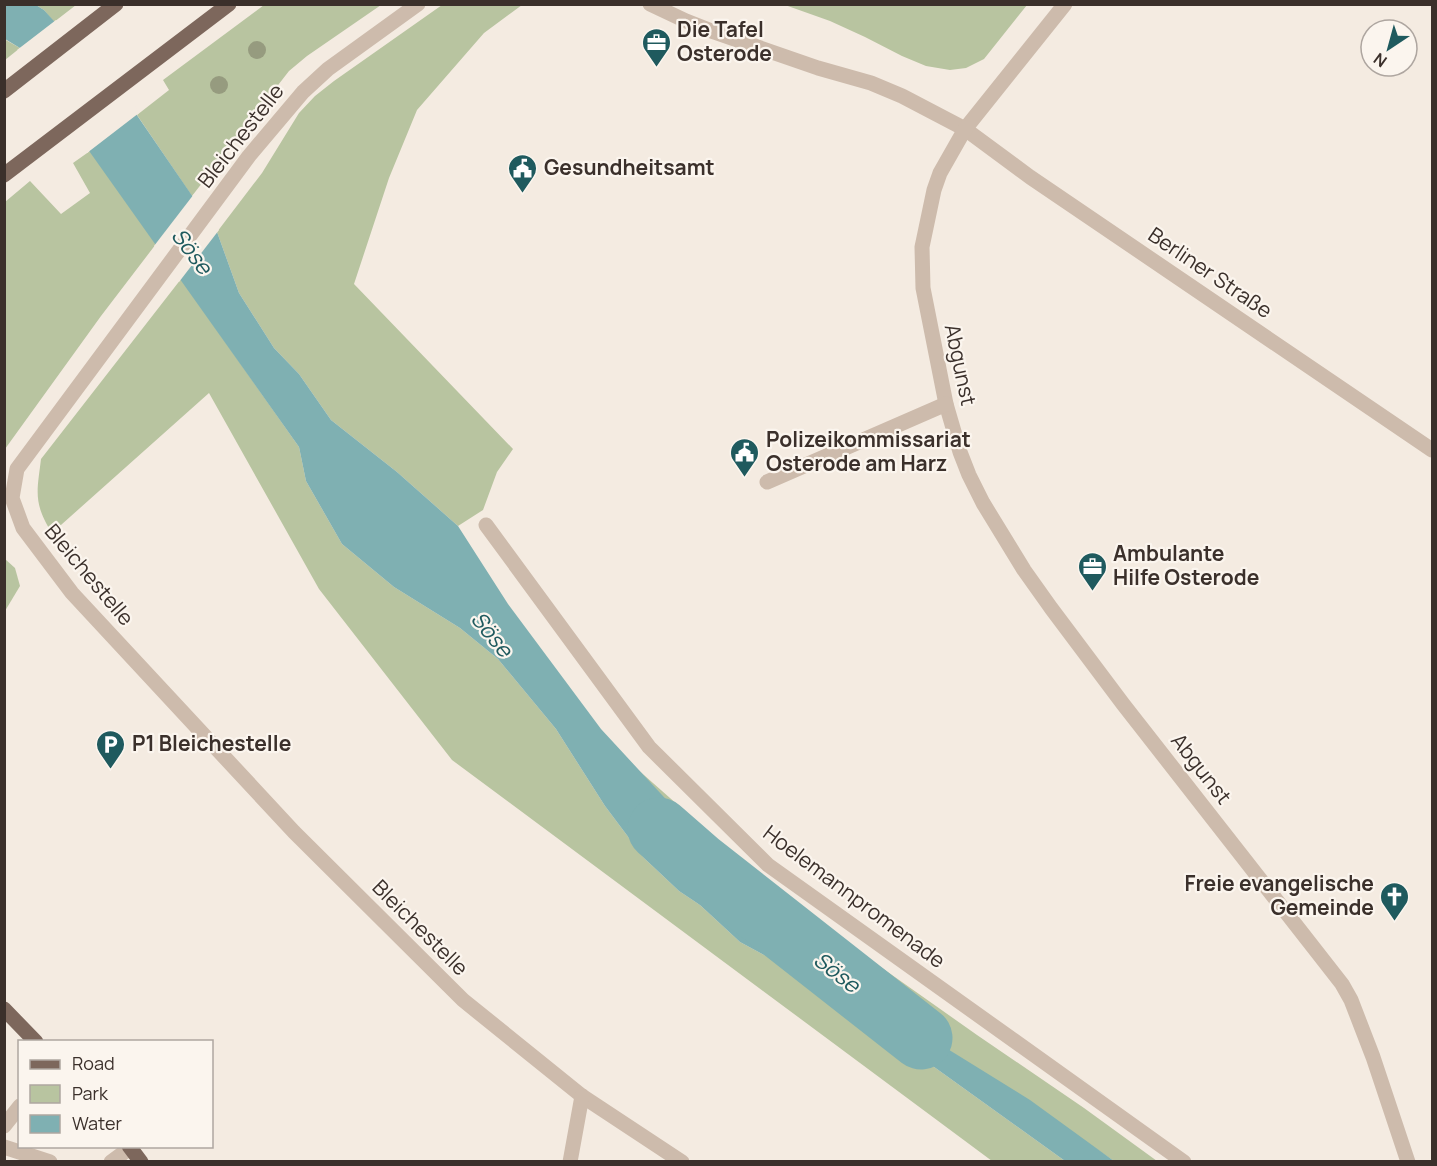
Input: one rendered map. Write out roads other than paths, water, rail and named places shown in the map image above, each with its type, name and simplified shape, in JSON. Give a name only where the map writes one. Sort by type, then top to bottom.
[{"type":"main road","points":[[4,91],[116,4]]},
{"type":"main road","points":[[11,170],[229,4]]},
{"type":"main road","points":[[4,1009],[35,1040]]},
{"type":"main road","points":[[130,1148],[141,1161]]},
{"type":"street","name":"Bleichestelle","points":[[418,4],[313,81],[249,156],[17,469],[12,498],[23,528],[72,593],[294,832],[463,1000],[582,1096],[682,1161]]},
{"type":"street","points":[[650,4],[714,32],[818,68],[871,83],[902,96],[964,129]]},
{"type":"street","name":"Abgunst","points":[[1065,4],[964,129],[934,190],[922,247],[923,288],[946,404],[960,452],[983,503],[1024,570],[1123,704],[1342,984],[1351,1000],[1373,1057],[1408,1161]]},
{"type":"street","name":"Berliner Straße","points":[[964,129],[1030,177],[1432,450]]},
{"type":"street","points":[[767,482],[946,404]]},
{"type":"street","name":"Hoelemannpromenade","points":[[486,525],[649,747],[768,865],[1184,1161]]},
{"type":"street","points":[[570,1161],[582,1096]]},
{"type":"street","points":[[4,1125],[18,1108]]},
{"type":"street","points":[[4,1147],[50,1161]]},
{"type":"street","points":[[111,1161],[128,1148]]},
{"type":"water","points":[[4,5],[36,5],[44,10],[132,108],[217,232],[239,293],[274,348],[299,374],[331,420],[397,472],[458,526],[508,604],[601,729],[712,849],[726,887],[811,951],[831,973],[865,991],[908,1019],[938,1043],[1030,1100],[1114,1161],[1065,1161],[820,985],[740,942],[644,858],[605,806],[556,729],[498,659],[460,628],[394,587],[342,544],[306,481],[299,447],[82,141],[25,51],[5,39]]},
{"type":"waterway","name":"Söse","points":[[659,829],[698,863],[921,1038]]},
{"type":"place","name":"Die Tafel Osterode","points":[[656,68]]},
{"type":"place","name":"Gesundheitsamt","points":[[523,194]]},
{"type":"place","name":"Polizeikommissariat Osterode am Harz","points":[[745,478]]},
{"type":"place","name":"Ambulante Hilfe Osterode","points":[[1092,592]]},
{"type":"place","name":"P1 Bleichestelle","points":[[111,770]]},
{"type":"place","name":"Freie evangelische Gemeinde","points":[[1395,922]]}]
